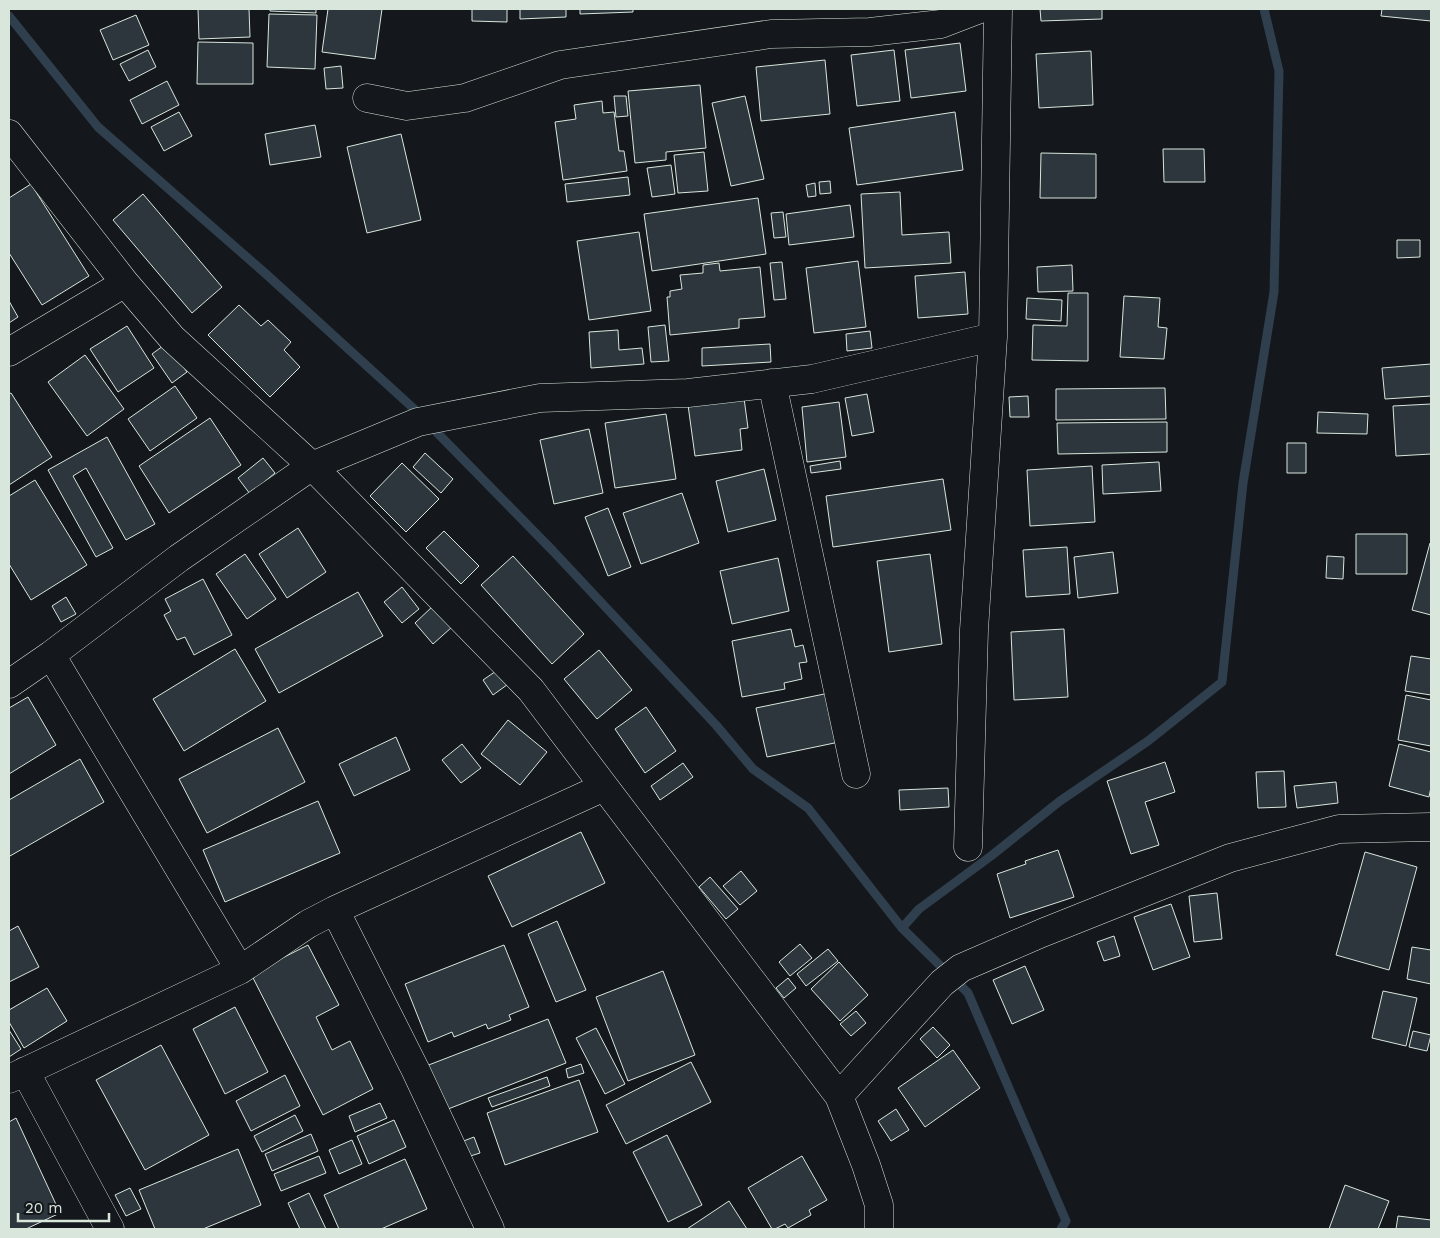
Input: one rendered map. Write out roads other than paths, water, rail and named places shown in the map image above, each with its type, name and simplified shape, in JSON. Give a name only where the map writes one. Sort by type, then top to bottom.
[{"type":"street","points":[[367,98],[407,106],[465,98],[560,65],[771,34],[870,32],[941,24],[980,9]]},
{"type":"street","points":[[968,847],[974,630],[993,337],[998,9]]},
{"type":"street","points":[[9,134],[125,283],[172,338],[312,466],[531,690],[839,1096],[866,1165],[878,1205],[879,1229]]},
{"type":"street","points":[[9,352],[125,283]]},
{"type":"street","points":[[9,684],[51,656],[179,558],[312,466],[427,420],[540,398],[688,393],[812,379],[993,337]]},
{"type":"street","points":[[772,383],[856,774]]},
{"type":"street","points":[[51,656],[240,970]]},
{"type":"street","points":[[110,1229],[17,1075],[240,970],[308,924],[335,910],[604,786]]},
{"type":"street","points":[[839,1096],[952,975],[1042,933],[1230,858],[1339,829],[1431,827]]},
{"type":"street","points":[[335,910],[416,1071],[490,1229]]},
{"type":"waterway","points":[[902,928],[919,909],[991,856],[1060,801],[1148,741],[1222,682],[1243,483],[1274,292],[1279,71],[1264,9]]},
{"type":"waterway","points":[[9,16],[98,127],[266,274],[412,407],[553,551],[716,725],[753,769],[808,808],[902,928],[968,993],[1066,1221],[1061,1229]]}]
